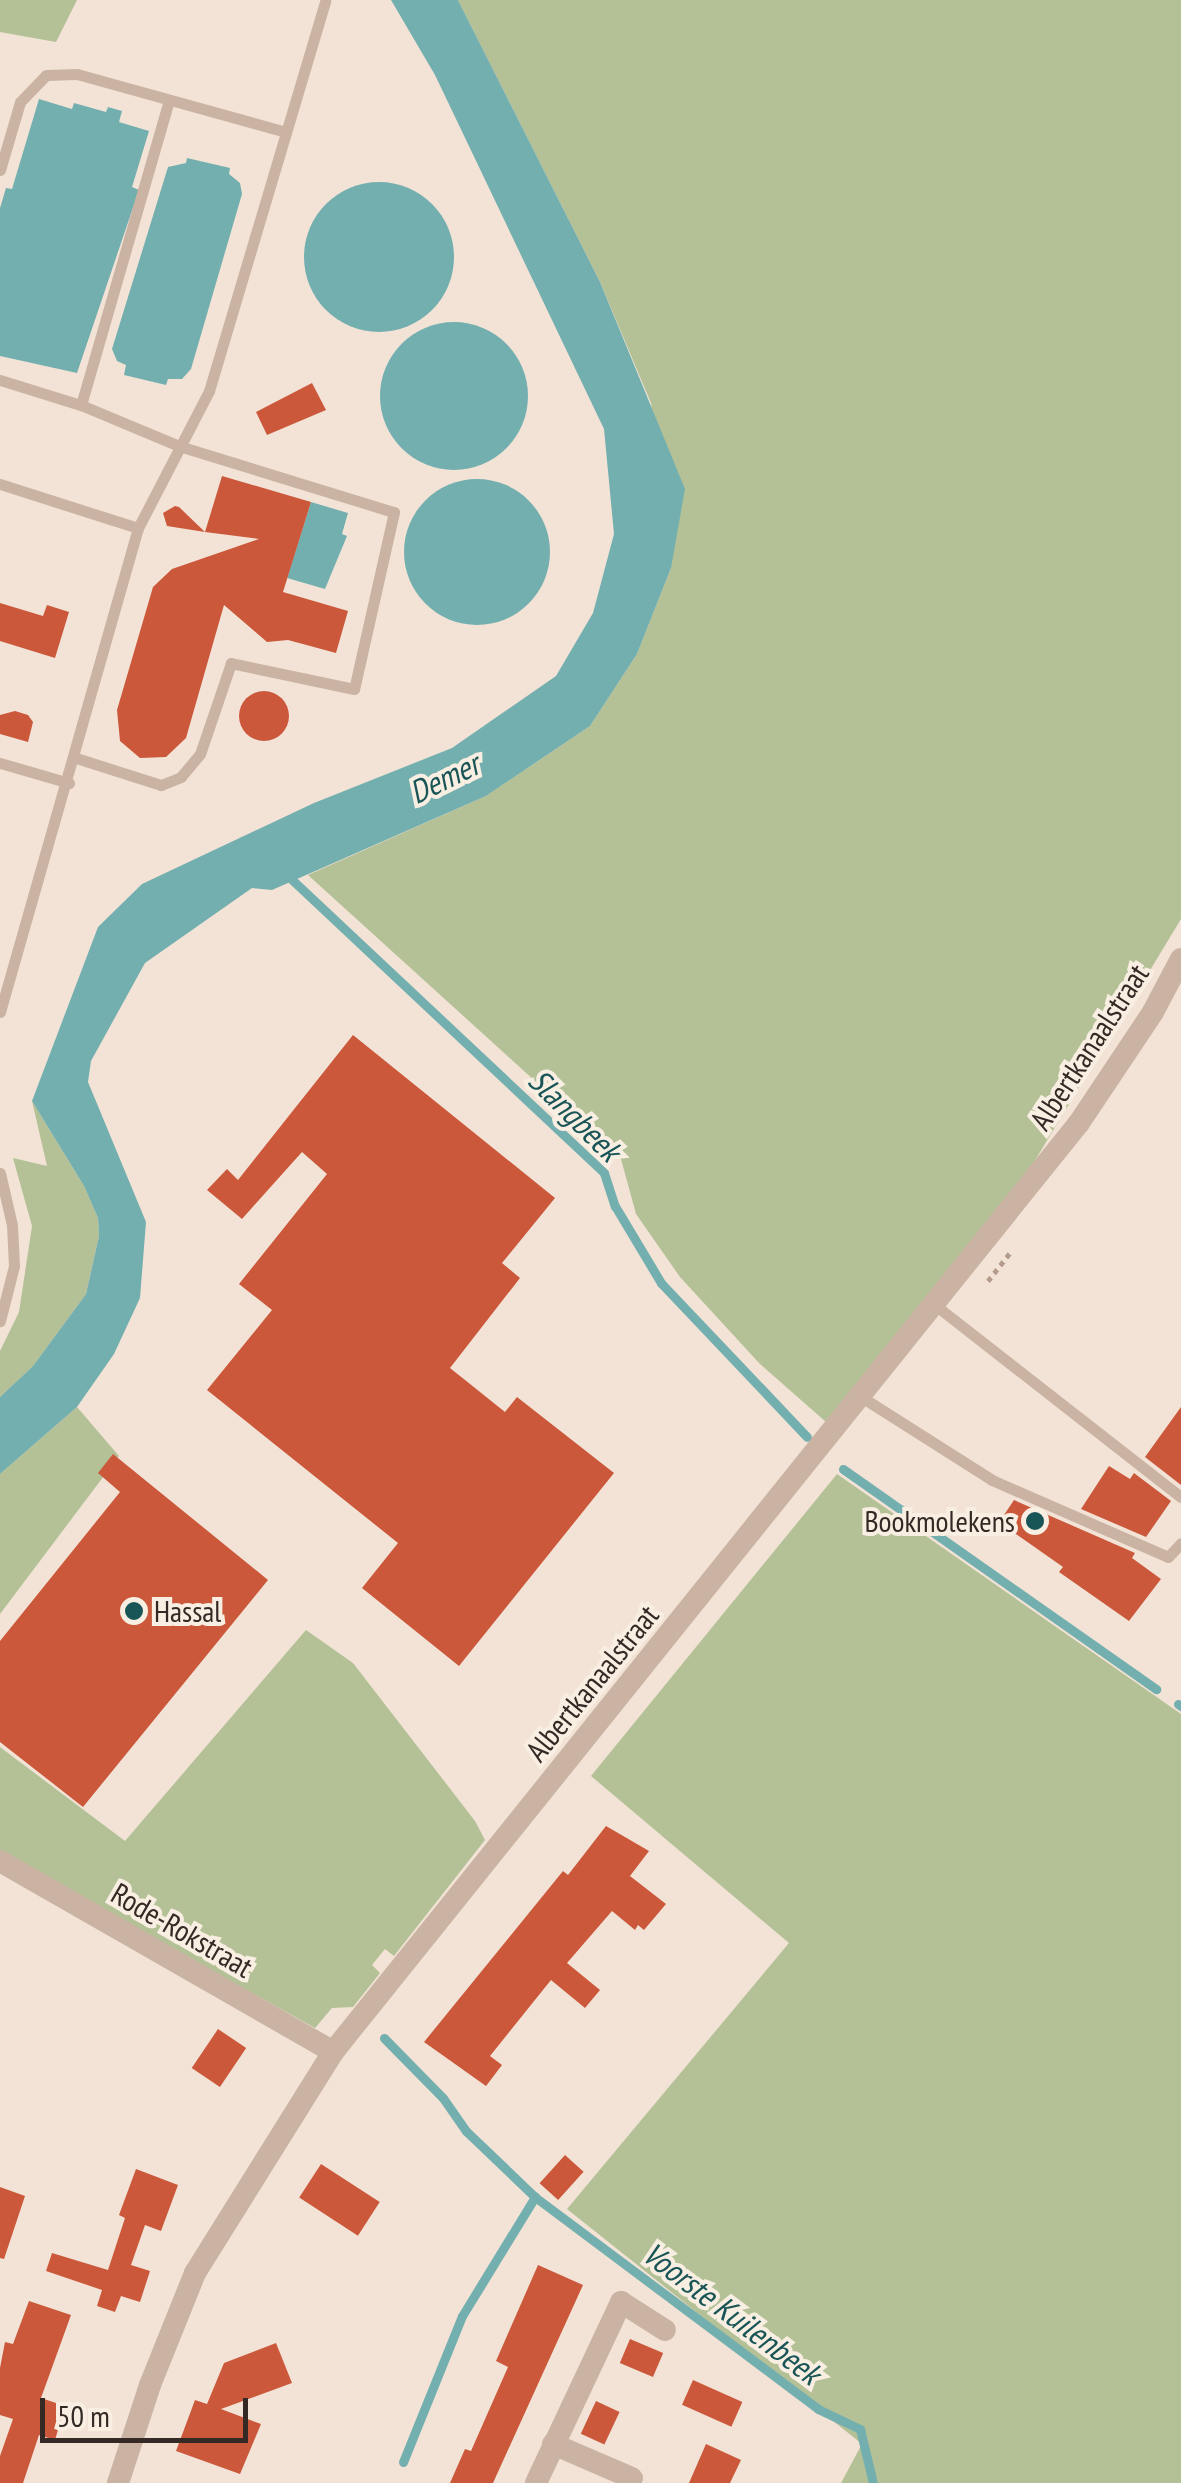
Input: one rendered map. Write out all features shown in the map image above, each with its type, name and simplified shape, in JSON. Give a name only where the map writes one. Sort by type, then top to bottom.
[{"type":"street","name":"Albertkanaalstraat","points":[[118,2483],[150,2384],[196,2274],[333,2052],[1079,1123],[1153,1012],[1181,959]]},
{"type":"street","name":"Rode-Rokstraat","points":[[0,1862],[333,2052]]},
{"type":"street","points":[[536,2483],[621,2302],[665,2330]]},
{"type":"street","points":[[554,2444],[632,2478]]},
{"type":"lane","points":[[0,1012],[69,783],[138,528],[209,390],[325,1]]},
{"type":"lane","points":[[0,170],[20,102],[46,75],[76,74],[286,132]]},
{"type":"lane","points":[[82,405],[169,100]]},
{"type":"lane","points":[[0,380],[82,405],[178,446],[394,512],[354,689],[231,663],[200,754],[182,777],[161,785],[76,758]]},
{"type":"lane","points":[[0,484],[138,528]]},
{"type":"lane","points":[[0,763],[69,783]]},
{"type":"lane","points":[[0,1174],[12,1225],[14,1266],[0,1321]]},
{"type":"lane","points":[[934,1305],[1181,1498]]},
{"type":"lane","points":[[862,1398],[992,1480],[1168,1558],[1181,1544]]},
{"type":"green space","points":[[0,0],[77,0],[56,42],[0,32]]},
{"type":"green space","points":[[458,0],[1181,0],[1181,919],[1031,1167],[826,1422],[759,1363],[680,1277],[636,1214],[621,1159],[308,875],[486,796],[590,726],[637,654],[671,568],[651,403],[600,282]]},
{"type":"green space","points":[[32,1101],[84,1186],[98,1218],[99,1236],[86,1294],[33,1366],[0,1397],[0,1351],[19,1312],[32,1226],[13,1158],[47,1166]]},
{"type":"green space","points":[[77,1407],[119,1456],[0,1614],[0,1474]]},
{"type":"green space","points":[[837,1474],[1181,1714],[1181,2483],[841,2483],[862,2444],[567,2209],[789,1943],[591,1776]]},
{"type":"green space","points":[[306,1630],[353,1663],[475,1821],[485,1840],[394,1956],[385,1949],[372,1965],[380,1973],[353,2007],[332,2008],[315,2028],[0,1853],[0,1747],[125,1841]]},
{"type":"water","name":"Demer","points":[[391,0],[458,0],[600,282],[685,489],[671,568],[637,654],[590,726],[486,796],[272,890],[252,888],[145,963],[91,1061],[88,1082],[146,1222],[140,1298],[114,1354],[77,1407],[0,1474],[0,1397],[33,1366],[86,1294],[99,1236],[98,1218],[84,1186],[32,1101],[98,927],[142,884],[314,803],[452,748],[556,676],[593,613],[614,534],[604,429],[435,75]]},
{"type":"water","points":[[39,99],[72,109],[74,103],[106,112],[108,107],[122,111],[119,122],[149,131],[132,187],[139,190],[77,373],[0,356],[0,208],[6,188],[12,189]]},
{"type":"water","points":[[187,158],[230,168],[229,174],[240,183],[242,194],[191,369],[182,379],[168,379],[166,385],[124,375],[126,365],[117,361],[112,349],[168,167],[186,163]]},
{"type":"water","points":[[379,182],[408,188],[432,204],[448,228],[454,257],[448,286],[432,310],[408,326],[379,332],[350,326],[326,310],[310,286],[304,257],[310,228],[326,204],[350,188]]},
{"type":"water","points":[[454,322],[482,327],[507,343],[523,368],[528,396],[523,424],[507,449],[482,465],[454,470],[426,465],[401,449],[385,424],[380,396],[385,368],[401,343],[426,327]]},
{"type":"water","points":[[477,479],[505,484],[529,500],[545,524],[550,552],[545,580],[529,604],[505,620],[477,625],[449,620],[425,604],[409,580],[404,552],[409,524],[425,500],[449,484]]},
{"type":"water","points":[[311,502],[348,513],[342,534],[347,536],[325,589],[287,578]]},
{"type":"building","points":[[312,383],[326,410],[267,435],[256,412]]},
{"type":"building","points":[[222,476],[311,502],[283,592],[348,611],[336,653],[288,640],[267,642],[224,605],[186,738],[166,757],[140,758],[120,741],[117,710],[153,587],[172,569],[259,539],[205,532]]},
{"type":"building","points":[[175,506],[205,532],[167,526],[163,513]]},
{"type":"building","points":[[0,603],[43,616],[47,605],[69,612],[55,658],[0,641]]},
{"type":"building","points":[[264,691],[282,698],[289,716],[282,734],[264,741],[246,734],[239,716],[246,698]]},
{"type":"building","points":[[15,711],[28,715],[33,722],[28,742],[0,734],[0,715]]},
{"type":"building","points":[[353,1035],[555,1198],[502,1263],[520,1278],[450,1368],[505,1412],[517,1397],[614,1473],[459,1666],[362,1588],[398,1543],[207,1390],[272,1310],[239,1284],[327,1174],[302,1152],[242,1219],[207,1190],[227,1169],[238,1180]]},
{"type":"building","points":[[1181,1407],[1181,1485],[1145,1457]]},
{"type":"building","name":"Hassal","points":[[113,1454],[268,1580],[83,1807],[0,1742],[0,1641],[120,1492],[98,1473]]},
{"type":"building","points":[[1109,1466],[1130,1479],[1134,1473],[1171,1501],[1146,1537],[1081,1509]]},
{"type":"building","points":[[1014,1500],[1135,1553],[1132,1558],[1161,1579],[1129,1621],[1059,1572],[1063,1567],[1013,1532],[1016,1527],[1002,1518]]},
{"type":"building","points":[[606,1826],[649,1851],[630,1876],[666,1904],[644,1930],[638,1925],[635,1930],[612,1911],[567,1963],[600,1990],[585,2008],[551,1980],[490,2056],[502,2065],[486,2086],[424,2042],[563,1871],[568,1875]]},
{"type":"building","points":[[218,2029],[246,2048],[220,2087],[192,2068]]},
{"type":"building","points":[[565,2155],[584,2172],[558,2200],[540,2183]]},
{"type":"building","points":[[321,2164],[380,2202],[358,2236],[299,2198]]},
{"type":"building","points":[[136,2169],[178,2185],[161,2231],[145,2225],[131,2265],[150,2271],[140,2302],[121,2296],[115,2312],[97,2306],[102,2290],[46,2271],[52,2253],[108,2270],[125,2218],[119,2215]]},
{"type":"building","points":[[0,2187],[25,2196],[4,2259],[0,2258]]},
{"type":"building","points":[[538,2265],[583,2285],[493,2483],[450,2483],[465,2449],[471,2451],[508,2367],[496,2361]]},
{"type":"building","points":[[29,2301],[71,2315],[41,2398],[65,2406],[55,2440],[39,2435],[23,2483],[0,2483],[0,2456],[13,2419],[0,2415],[0,2368],[5,2342],[13,2344]]},
{"type":"building","points":[[630,2339],[663,2353],[653,2377],[620,2363]]},
{"type":"building","points":[[276,2343],[292,2383],[221,2409],[261,2424],[240,2474],[176,2451],[195,2400],[207,2404],[224,2363]]},
{"type":"building","points":[[693,2380],[742,2402],[731,2427],[682,2405]]},
{"type":"building","points":[[596,2401],[620,2412],[604,2445],[581,2434]]},
{"type":"building","points":[[706,2444],[741,2460],[730,2483],[689,2483]]},
{"type":"waterway","name":"Slangbeek","points":[[287,875],[604,1173],[615,1206],[661,1283],[807,1437]]},
{"type":"waterway","name":"Slangbeek","points":[[843,1469],[1156,1689]]},
{"type":"waterway","name":"Voorste Kuilenbeek","points":[[384,2038],[443,2098],[466,2131],[535,2197],[818,2409],[860,2429],[873,2483]]},
{"type":"waterway","name":"Voorste Kuilenbeek","points":[[403,2462],[462,2316],[535,2197]]},
{"type":"place","name":"Bookmolekens","points":[[1035,1521]]},
{"type":"place","name":"Hassal","points":[[134,1611]]}]
